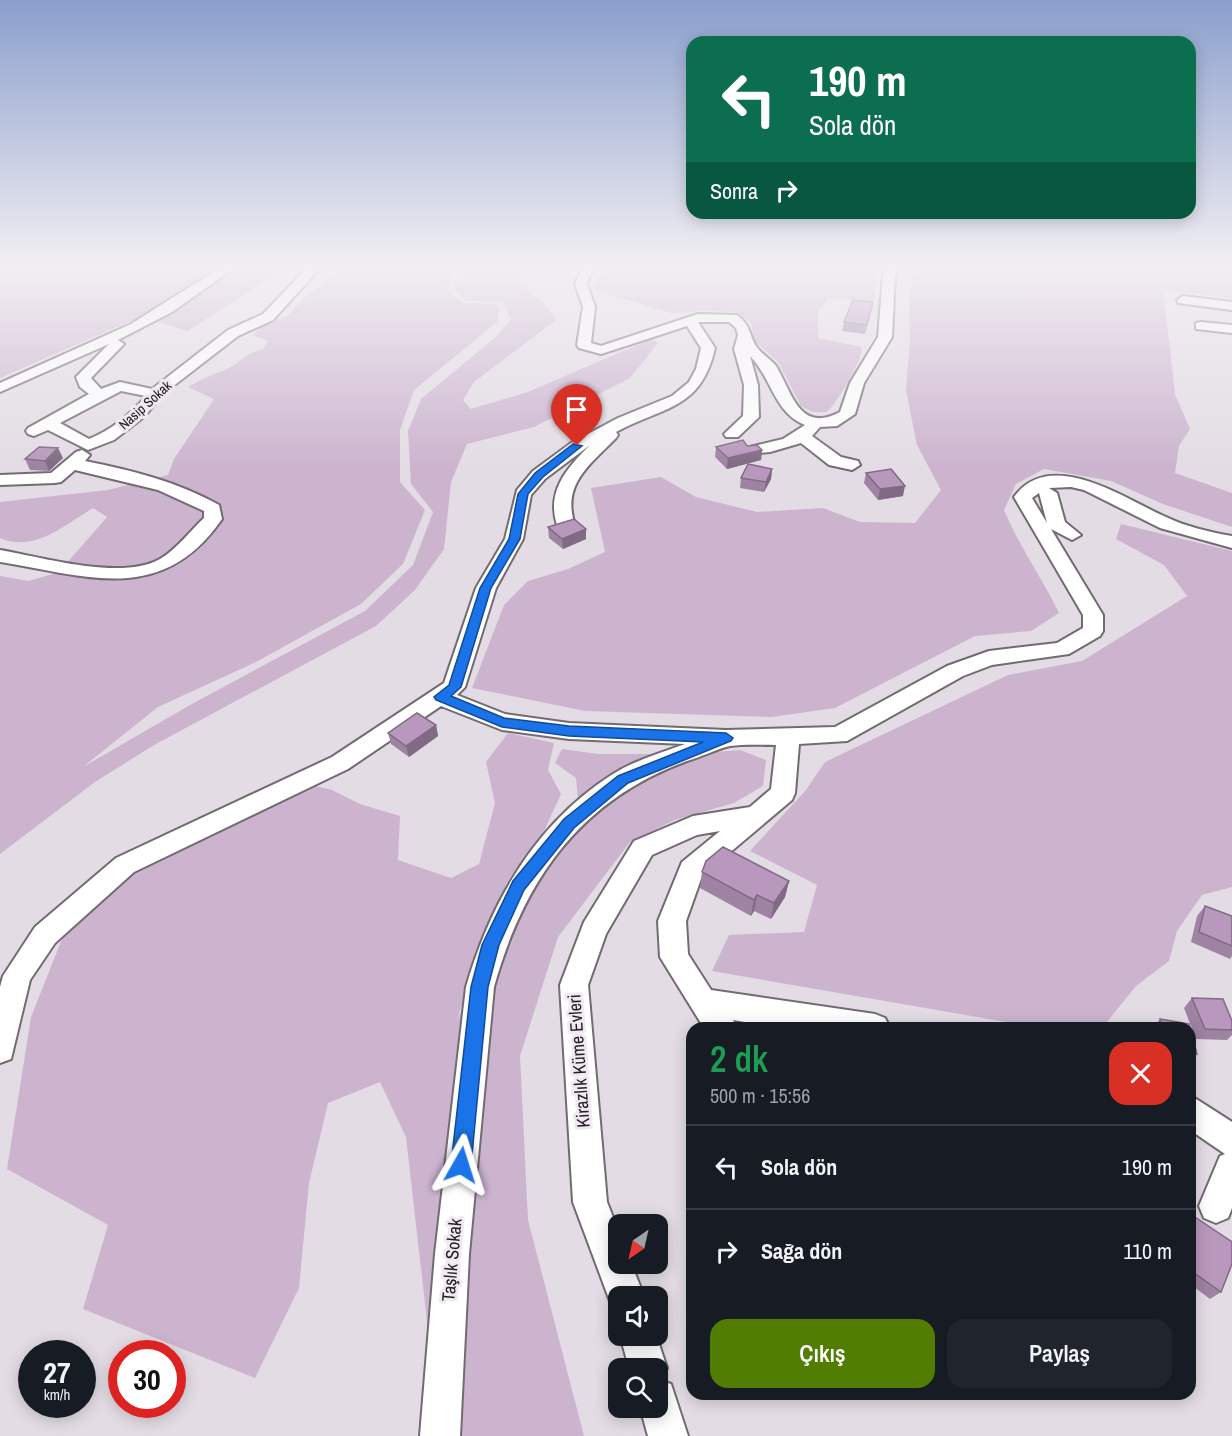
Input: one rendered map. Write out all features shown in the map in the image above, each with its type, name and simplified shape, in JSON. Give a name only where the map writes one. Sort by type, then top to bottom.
[{"type":"street","points":[[0,387],[122,333]]},
{"type":"street","points":[[99,395],[85,384],[85,374],[129,333]]},
{"type":"street","name":"Nasip Sokak","points":[[0,480],[55,478],[139,414],[156,394],[233,333]]},
{"type":"street","points":[[586,333],[584,345],[601,350],[656,333]]},
{"type":"street","points":[[0,1049],[17,976],[45,935],[124,865],[238,809],[340,763],[454,687],[486,588],[514,539],[523,494],[539,475],[577,446],[677,399],[695,384],[704,369],[708,348],[698,333]]},
{"type":"street","points":[[744,333],[750,348],[769,367],[787,406],[807,421],[831,423],[847,414],[857,383],[885,333]]},
{"type":"street","points":[[732,434],[751,417],[751,385],[741,349],[744,333]]},
{"type":"street","points":[[34,431],[120,386],[156,394]]},
{"type":"street","points":[[752,451],[802,436],[811,431],[815,421]]},
{"type":"street","points":[[566,525],[559,512],[559,499],[572,475],[624,422]]},
{"type":"street","points":[[48,423],[88,445],[98,443]]},
{"type":"street","points":[[802,436],[835,461],[852,465]]},
{"type":"street","points":[[0,556],[112,573],[141,572],[166,563],[213,519],[213,509],[200,500],[115,472],[72,464]]},
{"type":"street","points":[[1057,529],[1023,497],[1034,486],[1050,480],[1068,480],[1105,493],[1159,521],[1202,536],[1232,542]]},
{"type":"street","points":[[441,697],[502,722],[569,731],[726,738],[839,735],[955,671],[989,658],[1062,649],[1093,631],[1093,615],[1057,529],[1048,493]]},
{"type":"street","name":"Taşlık Sokak","points":[[440,1436],[452,1254],[480,987],[490,945],[518,886],[569,823],[623,779],[726,738]]},
{"type":"street","points":[[717,1022],[674,957],[672,921],[692,870],[783,793],[788,738]]},
{"type":"street","name":"Kirazlık Küme Evleri","points":[[622,1286],[590,1202],[574,985],[594,930],[643,848],[693,826],[758,815]]},
{"type":"street","points":[[702,1002],[834,1022]]},
{"type":"street","points":[[1196,1115],[1232,1141]]},
{"type":"street","points":[[1216,1206],[1232,1168]]},
{"type":"street","points":[[663,1418],[668,1436]]},
{"type":"shaded area","points":[[0,333],[103,333],[0,378]]},
{"type":"shaded area","points":[[255,333],[484,333],[414,390],[400,430],[400,482],[425,510],[403,564],[361,604],[256,662],[158,707],[83,767],[190,705],[365,611],[413,565],[433,512],[411,484],[408,431],[421,399],[499,333],[539,333],[474,382],[463,400],[471,409],[528,392],[651,339],[658,343],[630,378],[534,427],[467,444],[451,482],[444,549],[415,590],[376,626],[154,745],[95,782],[0,854],[0,576],[29,581],[59,572],[107,517],[93,508],[49,535],[37,540],[13,542],[0,538],[0,502],[108,490],[168,475],[174,459],[214,399],[188,387],[228,369],[251,353],[263,349],[268,341],[253,335]]},
{"type":"shaded area","points":[[753,333],[818,333],[818,338],[862,347],[854,371],[832,407],[827,412],[813,412],[801,406],[778,362],[756,342]]},
{"type":"shaded area","points":[[910,333],[1168,333],[1175,394],[1190,429],[1179,446],[1175,473],[1232,493],[1232,527],[1163,504],[1111,481],[1044,469],[1016,484],[1004,510],[1059,613],[1031,631],[975,636],[835,708],[772,717],[585,711],[472,688],[504,605],[528,581],[568,569],[605,552],[591,488],[661,477],[696,497],[757,512],[823,508],[860,522],[915,523],[941,490],[917,445],[906,391]]},
{"type":"shaded area","points":[[1121,524],[1232,551],[1232,887],[1202,895],[1177,931],[1169,961],[1136,986],[1107,1022],[1006,1022],[712,971],[729,935],[804,932],[817,885],[750,851],[806,790],[825,762],[1008,675],[1082,661],[1187,596],[1164,565],[1116,539]]},
{"type":"shaded area","points":[[508,733],[554,743],[548,770],[561,794],[545,829],[506,884],[456,1022],[520,893],[578,800],[576,778],[555,763],[562,749],[598,754],[689,754],[740,750],[766,760],[763,786],[734,803],[675,820],[630,842],[558,937],[520,1056],[528,1220],[584,1436],[440,1436],[406,1137],[380,1082],[328,1103],[309,1183],[299,1288],[255,1378],[186,1350],[186,1340],[160,1340],[83,1309],[108,1225],[7,1169],[31,1017],[62,939],[143,866],[312,785],[332,790],[360,804],[400,816],[398,860],[451,878],[479,864],[495,803],[486,762]]},
{"type":"building","points":[[743,440],[747,446],[757,445],[762,450],[728,458],[716,447]]},
{"type":"building","points":[[39,447],[58,448],[45,461],[25,459]]},
{"type":"building","points":[[748,464],[772,469],[766,482],[741,478]]},
{"type":"building","points":[[891,469],[905,486],[880,489],[866,473]]},
{"type":"building","points":[[574,519],[586,529],[562,539],[548,527]]},
{"type":"building","points":[[417,713],[436,725],[406,746],[388,733]]},
{"type":"building","points":[[723,847],[789,881],[774,903],[757,895],[754,900],[702,872],[706,861]]},
{"type":"building","points":[[1205,906],[1232,916],[1232,946],[1199,932]]},
{"type":"building","points":[[1192,998],[1223,999],[1232,1021],[1232,1030],[1205,1029]]},
{"type":"building","points":[[1160,1019],[1177,1022],[1161,1022]]},
{"type":"building","points":[[1196,1218],[1232,1242],[1232,1264],[1221,1292],[1196,1274]]},
{"type":"route","points":[[461,1165],[480,987],[490,945],[518,886],[569,823],[623,779],[726,738],[569,731],[502,722],[441,697],[454,687],[486,588],[514,539],[523,494],[539,475],[577,446]]}]
